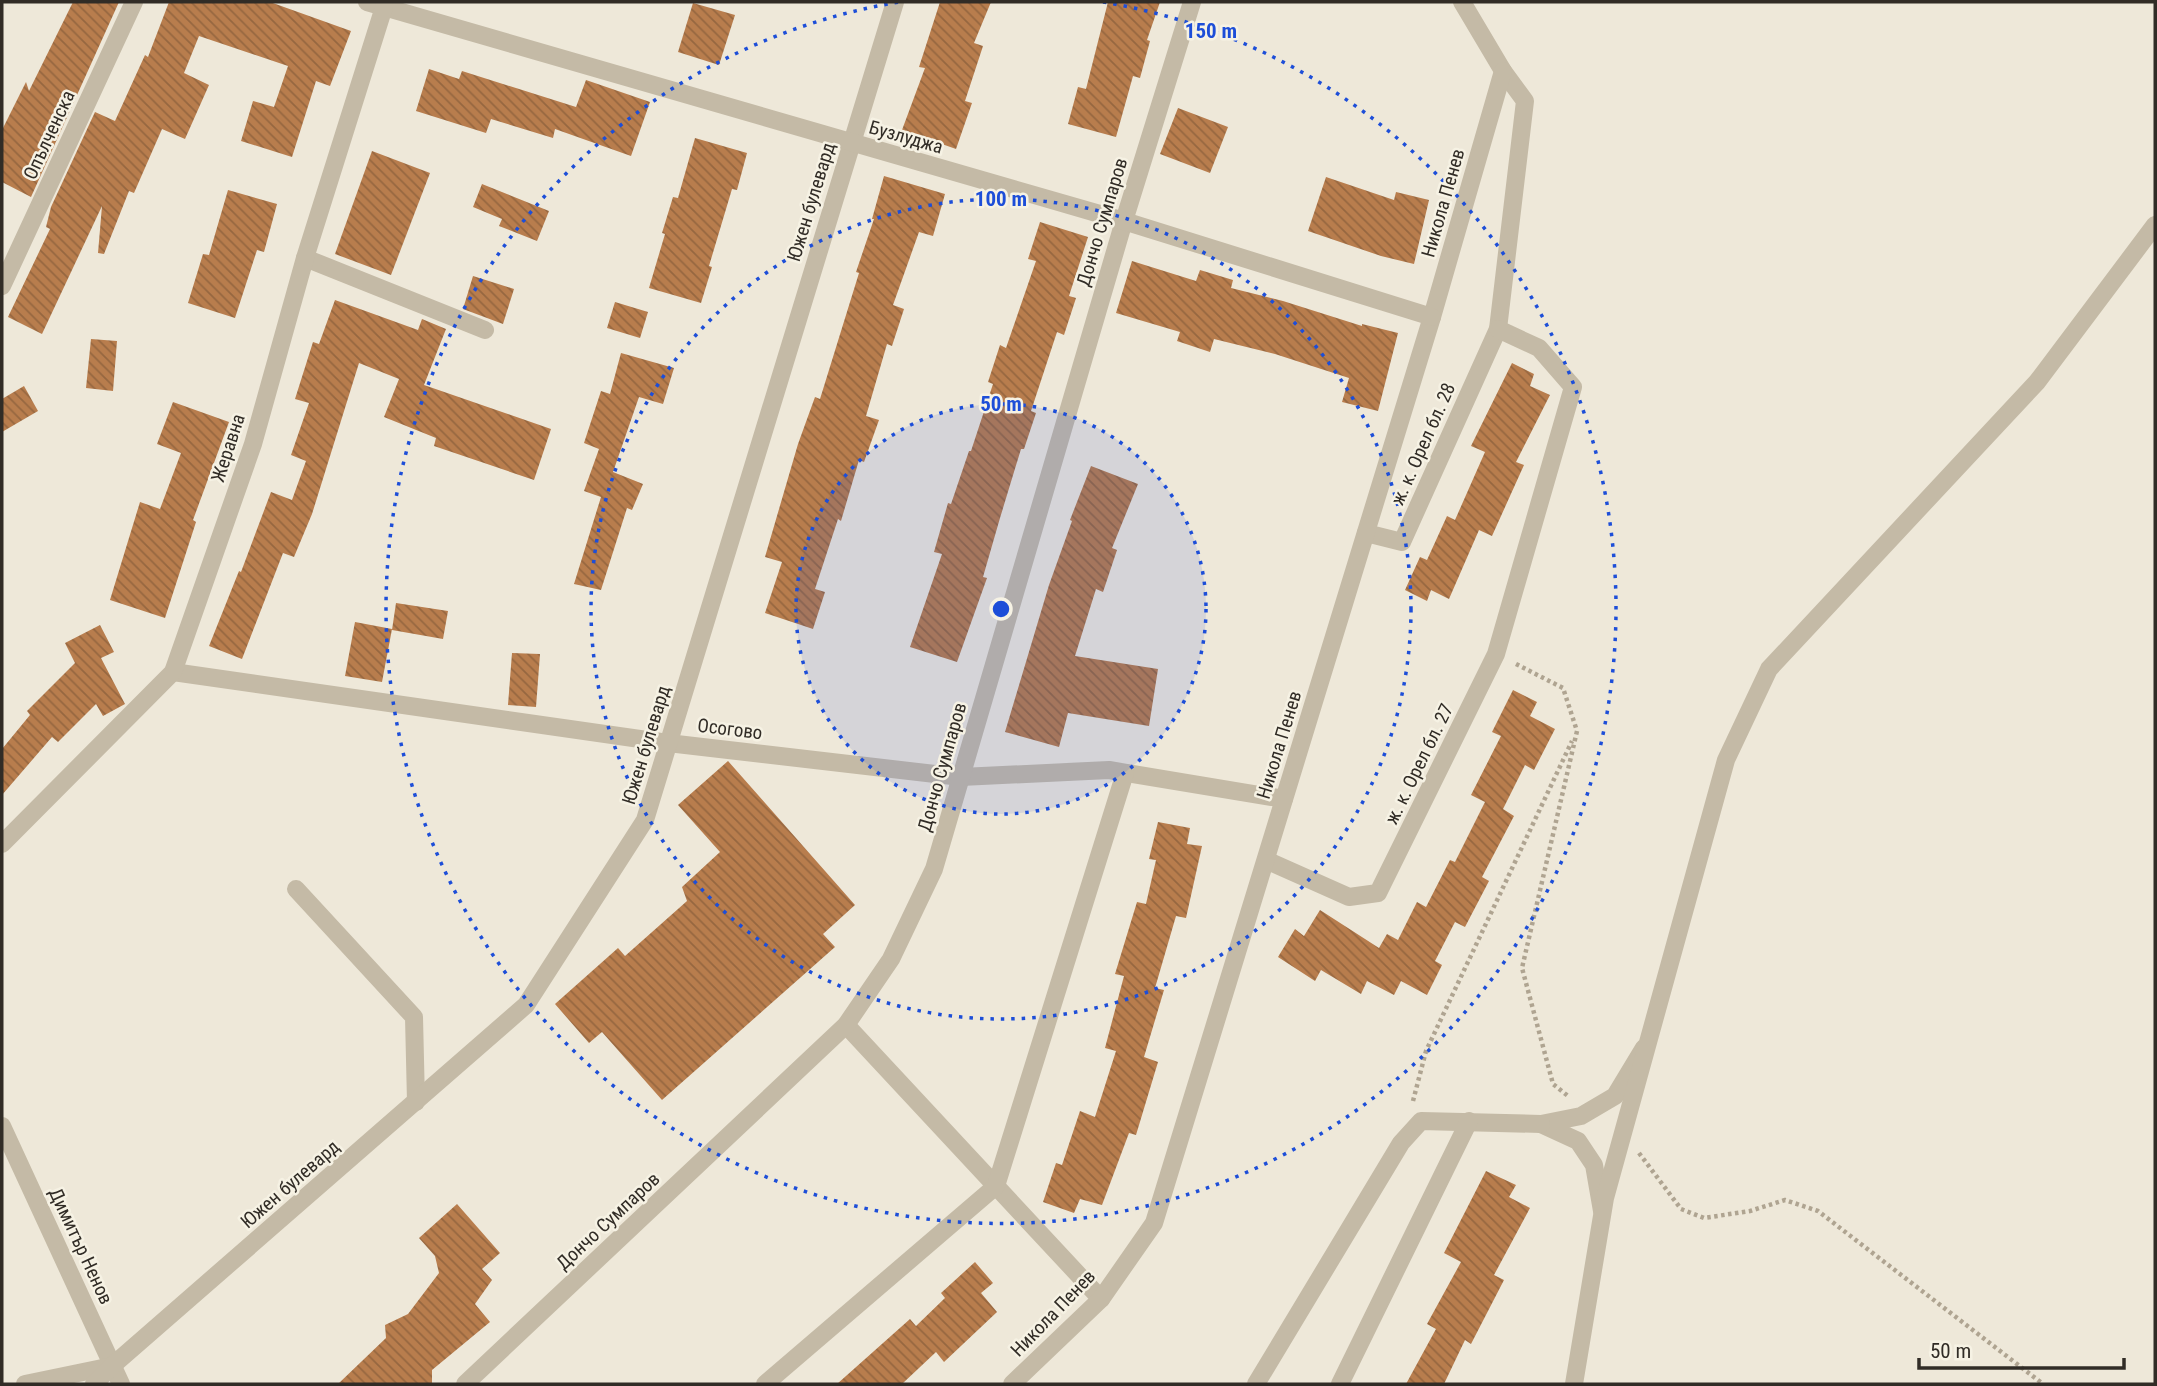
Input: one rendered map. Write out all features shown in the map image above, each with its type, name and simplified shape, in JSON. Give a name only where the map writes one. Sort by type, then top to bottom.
[{"type":"street","name":"Опълченска","points":[[2,286],[134,2]]},
{"type":"street","name":"Южен булевард","points":[[94,1384],[526,1005],[645,820],[895,2]]},
{"type":"street","name":"Дончо Сумпаров","points":[[465,1384],[846,1025],[891,959],[934,869],[1124,221],[1192,2]]},
{"type":"street","points":[[1462,2],[1503,71],[1525,101],[1498,329]]},
{"type":"street","name":"Бузлуджа","points":[[379,3],[1124,221],[1432,317]]},
{"type":"street","name":"Жеравна","points":[[2,844],[173,672],[253,444],[379,3]]},
{"type":"street","name":"Никола Пенев","points":[[1012,1384],[1101,1299],[1154,1223],[1432,317],[1503,71]]},
{"type":"street","points":[[1574,1384],[1602,1215],[1624,1130],[1726,760],[1769,669],[2037,382],[2155,225]]},
{"type":"street","points":[[305,258],[485,330]]},
{"type":"street","name":"ж. к. Орел бл. 28","points":[[1366,533],[1402,542],[1498,329]]},
{"type":"street","name":"ж. к. Орел бл. 27","points":[[1265,860],[1349,897],[1378,893],[1496,654],[1573,387],[1539,348],[1498,329]]},
{"type":"street","name":"Осогово","points":[[173,672],[668,743],[961,777],[1109,770],[1284,799]]},
{"type":"street","points":[[765,1384],[996,1186],[1125,773]]},
{"type":"street","points":[[296,889],[414,1017],[416,1102]]},
{"type":"street","points":[[846,1025],[1101,1299]]},
{"type":"street","points":[[1256,1384],[1401,1143],[1421,1121],[1541,1124],[1581,1116],[1615,1096],[1649,1040]]},
{"type":"street","points":[[1340,1384],[1469,1121]]},
{"type":"street","points":[[1541,1124],[1578,1141],[1594,1165],[1602,1215]]},
{"type":"street","name":"Димитър Ненов","points":[[2,1125],[121,1384]]},
{"type":"street","points":[[25,1384],[113,1366]]},
{"type":"path","points":[[1496,654],[1563,688],[1577,731],[1522,968],[1553,1084],[1588,1112]]},
{"type":"path","points":[[1412,1103],[1426,1051],[1577,731]]},
{"type":"path","points":[[1624,1130],[1681,1209],[1704,1218],[1750,1211],[1785,1200],[1818,1212],[2043,1384]]},
{"type":"building","points":[[73,2],[119,2],[31,197],[2,182],[2,130],[26,82],[29,91]]},
{"type":"building","points":[[169,2],[270,2],[351,31],[330,86],[316,81],[292,157],[241,141],[253,101],[274,107],[288,66],[199,36],[184,73],[209,85],[185,139],[162,129],[134,193],[129,191],[104,254],[98,253],[102,206],[42,334],[8,317],[50,229],[46,227],[51,207],[95,112],[115,121],[145,55],[148,57]]},
{"type":"building","points":[[940,2],[991,2],[974,43],[983,46],[965,101],[972,103],[956,149],[902,130],[925,68],[919,67]]},
{"type":"building","points":[[1108,2],[1160,2],[1147,40],[1150,41],[1140,78],[1133,76],[1116,137],[1068,124],[1078,87],[1086,89]]},
{"type":"building","points":[[693,3],[735,15],[719,65],[678,52]]},
{"type":"building","points":[[429,69],[459,79],[462,71],[576,107],[586,80],[650,102],[631,156],[555,129],[553,138],[491,119],[486,133],[416,111]]},
{"type":"building","points":[[1178,108],[1228,127],[1210,173],[1160,154]]},
{"type":"building","points":[[695,138],[747,153],[737,190],[732,189],[701,303],[649,288],[673,197],[678,198]]},
{"type":"building","points":[[372,151],[430,173],[391,275],[335,254]]},
{"type":"building","points":[[884,176],[945,194],[933,236],[919,232],[893,305],[904,309],[892,346],[887,344],[866,416],[879,420],[864,462],[859,460],[841,521],[838,519],[815,589],[825,592],[813,629],[765,613],[782,562],[765,557],[798,444],[815,397],[820,399],[859,273],[856,272],[874,219]]},
{"type":"building","points":[[1326,177],[1394,200],[1396,192],[1429,200],[1414,264],[1381,256],[1308,231]]},
{"type":"building","points":[[482,184],[549,211],[537,241],[499,226],[502,219],[473,207]]},
{"type":"building","points":[[228,190],[277,204],[264,252],[257,250],[235,318],[188,303],[203,254],[209,255]]},
{"type":"building","points":[[1040,222],[1088,237],[1069,296],[1076,298],[1064,335],[1057,332],[1031,411],[1036,413],[1024,449],[1021,449],[983,577],[987,578],[957,662],[910,647],[942,554],[934,552],[948,503],[951,504],[971,451],[993,384],[988,382],[1000,345],[1006,348],[1036,261],[1028,259]]},
{"type":"building","points":[[1132,261],[1196,281],[1200,270],[1233,280],[1231,288],[1362,326],[1398,333],[1378,411],[1342,402],[1349,378],[1275,354],[1214,339],[1210,352],[1177,341],[1180,332],[1116,313]]},
{"type":"building","points":[[473,276],[514,289],[503,324],[463,309]]},
{"type":"building","points":[[335,300],[418,330],[422,319],[446,329],[424,385],[551,429],[534,480],[434,446],[436,438],[384,417],[399,379],[359,363],[312,514],[294,557],[283,553],[242,659],[209,646],[271,492],[292,500],[306,461],[291,455],[309,403],[295,399],[313,342],[319,344]]},
{"type":"building","points":[[615,302],[648,312],[640,338],[607,328]]},
{"type":"building","points":[[91,339],[117,341],[113,391],[86,388]]},
{"type":"building","points":[[621,353],[674,368],[663,404],[639,397],[613,472],[643,484],[632,510],[627,508],[601,590],[574,584],[601,497],[584,491],[599,449],[584,443],[601,391],[610,394]]},
{"type":"building","points":[[1512,363],[1534,374],[1530,386],[1550,395],[1516,462],[1524,465],[1492,536],[1479,530],[1449,599],[1431,590],[1427,601],[1405,590],[1420,557],[1427,560],[1447,516],[1455,520],[1485,452],[1471,446]]},
{"type":"building","points":[[24,386],[38,411],[2,432],[2,399]]},
{"type":"building","points":[[173,402],[229,422],[193,520],[196,522],[165,618],[110,600],[140,502],[160,509],[181,453],[157,444]]},
{"type":"building","points":[[1091,466],[1138,484],[1112,548],[1117,550],[1103,592],[1096,589],[1075,656],[1158,669],[1149,726],[1068,713],[1059,747],[1005,732],[1049,585],[1072,521],[1070,520]]},
{"type":"building","points":[[396,603],[448,611],[443,639],[392,630]]},
{"type":"building","points":[[355,622],[392,629],[382,682],[345,676]]},
{"type":"building","points":[[100,625],[114,652],[101,658],[125,704],[103,716],[96,704],[58,742],[52,737],[2,795],[2,749],[30,715],[27,711],[75,663],[65,643]]},
{"type":"building","points":[[512,653],[540,654],[536,707],[508,705]]},
{"type":"building","points":[[1513,690],[1537,702],[1530,716],[1555,729],[1534,770],[1525,765],[1503,809],[1514,816],[1482,877],[1489,881],[1465,927],[1455,922],[1435,961],[1442,965],[1427,995],[1401,981],[1394,995],[1367,981],[1361,994],[1321,970],[1315,981],[1278,957],[1295,929],[1304,936],[1320,910],[1379,948],[1387,934],[1398,940],[1417,902],[1426,907],[1450,860],[1455,862],[1485,802],[1471,795],[1501,736],[1492,732]]},
{"type":"building","points":[[728,761],[855,905],[823,934],[835,947],[662,1100],[602,1032],[589,1043],[555,1004],[618,948],[625,956],[687,901],[682,887],[720,852],[678,805]]},
{"type":"building","points":[[1158,822],[1190,828],[1187,844],[1202,846],[1186,918],[1176,916],[1155,988],[1164,990],[1144,1057],[1158,1062],[1136,1135],[1129,1133],[1102,1205],[1080,1199],[1074,1213],[1043,1202],[1056,1163],[1062,1165],[1080,1111],[1095,1117],[1116,1051],[1105,1048],[1124,976],[1115,974],[1137,902],[1146,904],[1156,860],[1149,859]]},
{"type":"building","points":[[1486,1171],[1516,1185],[1509,1197],[1530,1208],[1494,1275],[1504,1280],[1471,1344],[1465,1340],[1444,1384],[1406,1384],[1436,1329],[1427,1324],[1461,1262],[1444,1253]]},
{"type":"building","points":[[457,1204],[500,1253],[482,1269],[492,1280],[475,1304],[490,1322],[432,1370],[432,1384],[338,1384],[386,1338],[385,1325],[408,1314],[439,1273],[435,1256],[419,1238]]},
{"type":"building","points":[[975,1262],[993,1283],[981,1293],[997,1312],[944,1362],[936,1352],[902,1384],[837,1384],[910,1319],[916,1326],[945,1298],[941,1293]]}]
